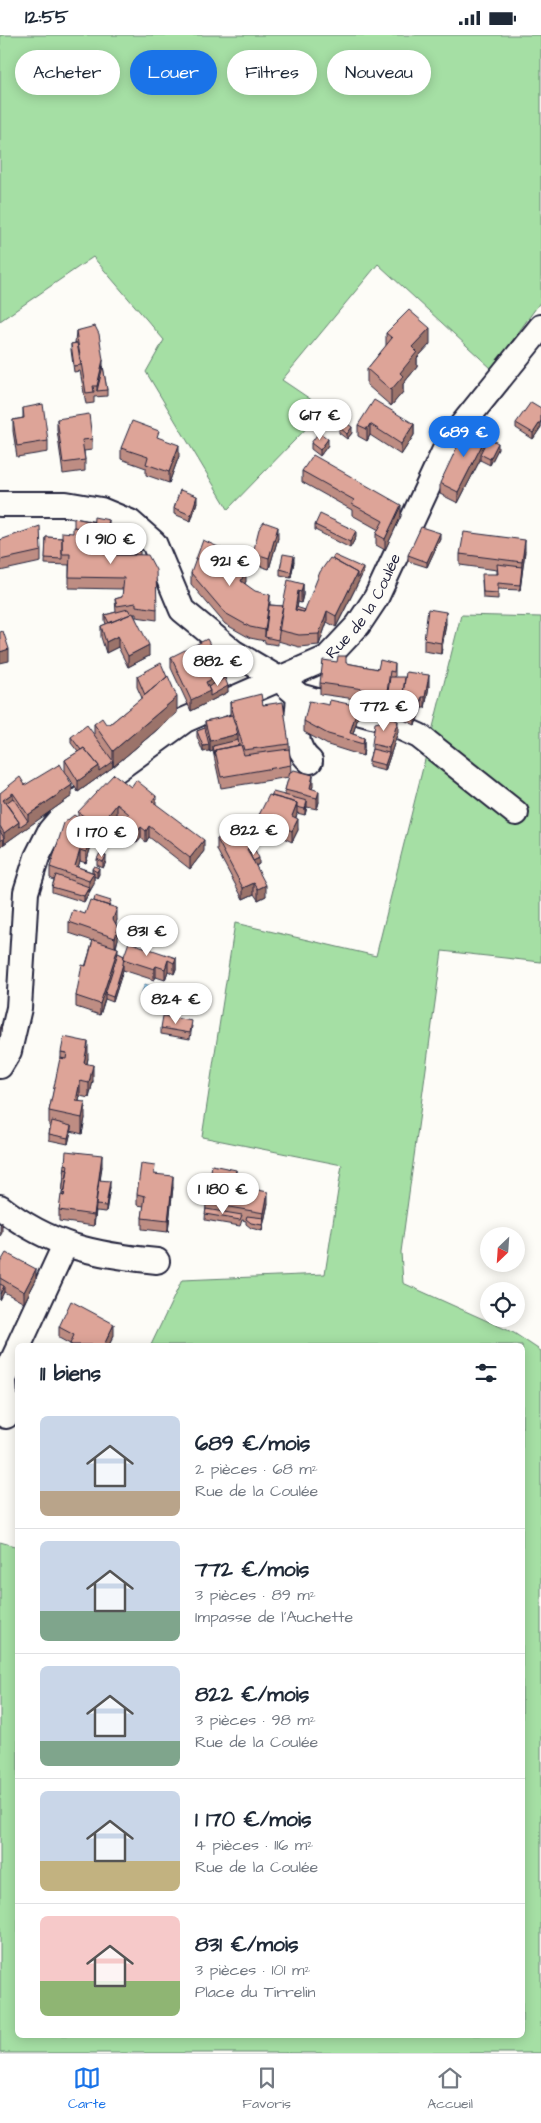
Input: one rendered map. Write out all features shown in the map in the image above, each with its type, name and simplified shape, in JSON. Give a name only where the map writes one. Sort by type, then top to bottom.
[{"type":"street","name":"Rue de la Coulée","points":[[0,1066],[9,1051],[19,1008],[25,901],[36,857],[50,831],[66,812],[108,776],[185,720],[327,658],[358,625],[376,598],[449,441],[541,327]]},
{"type":"street","points":[[0,504],[66,504],[101,510],[130,522],[154,543],[182,609],[232,652],[279,679],[299,696],[379,718],[419,736],[516,813]]},
{"type":"street","points":[[299,696],[295,724],[301,754],[310,761]]},
{"type":"street","points":[[0,1207],[12,1216],[65,1245],[112,1256],[157,1261]]},
{"type":"street","points":[[20,1343],[65,1245]]},
{"type":"street","points":[[6,1417],[4,1379],[15,1355]]},
{"type":"green space","points":[[0,35],[541,35],[541,301],[492,369],[378,264],[282,380],[325,409],[228,509],[146,372],[164,340],[93,257],[0,321]]},
{"type":"green space","points":[[461,615],[541,617],[541,962],[442,951],[401,1252],[403,1283],[480,1318],[480,1327],[501,1327],[514,1333],[541,1351],[541,2053],[0,2053],[0,1542],[15,1546],[15,2038],[525,2038],[525,1343],[152,1343],[182,1280],[325,1274],[342,1165],[202,1137],[235,923],[376,956]]},
{"type":"water","points":[[145,984],[178,996],[173,1010],[140,997]]},
{"type":"building","points":[[409,310],[430,328],[412,347],[417,352],[400,373],[403,376],[391,390],[367,369],[392,338],[386,333]]},
{"type":"building","points":[[95,326],[99,334],[103,360],[97,386],[93,386],[94,392],[86,393],[76,331]]},
{"type":"building","points":[[77,343],[81,365],[74,366],[71,344]]},
{"type":"building","points":[[103,366],[107,390],[97,391]]},
{"type":"building","points":[[374,400],[414,424],[401,444],[370,424],[367,429],[358,425]]},
{"type":"building","points":[[531,402],[541,408],[541,421],[533,433],[516,423]]},
{"type":"building","points":[[43,404],[48,441],[17,446],[13,420],[24,418],[23,408]]},
{"type":"building","points":[[89,414],[92,439],[82,440],[85,460],[63,463],[57,419]]},
{"type":"building","points":[[132,421],[159,431],[157,437],[179,445],[169,472],[146,464],[148,457],[121,448]]},
{"type":"building","points":[[344,421],[352,427],[347,434],[339,427]]},
{"type":"building","points":[[468,424],[488,433],[458,492],[440,483]]},
{"type":"building","points":[[319,432],[328,439],[320,450],[311,443]]},
{"type":"building","points":[[488,438],[498,443],[490,459],[480,454]]},
{"type":"building","points":[[313,455],[401,505],[385,539],[376,534],[383,521],[352,504],[354,500],[302,471]]},
{"type":"building","points":[[180,490],[197,496],[191,515],[174,508]]},
{"type":"building","points":[[320,514],[356,531],[350,542],[315,525]]},
{"type":"building","points":[[94,517],[109,520],[104,540],[104,554],[148,555],[156,570],[157,609],[136,606],[136,603],[117,606],[115,599],[122,597],[124,578],[69,577],[70,554],[62,554],[62,532],[73,533],[73,527],[93,531]]},
{"type":"building","points":[[74,518],[94,522],[93,531],[74,527]]},
{"type":"building","points":[[264,522],[278,527],[269,558],[253,553],[259,529]]},
{"type":"building","points":[[40,526],[41,551],[0,560],[0,540]]},
{"type":"building","points":[[421,527],[440,533],[427,562],[408,555]]},
{"type":"building","points":[[122,532],[135,537],[140,551],[135,551],[135,555],[116,555]]},
{"type":"building","points":[[464,532],[525,540],[522,562],[460,554]]},
{"type":"building","points":[[46,537],[62,538],[62,559],[45,558]]},
{"type":"building","points":[[203,540],[231,553],[227,561],[246,570],[241,581],[255,591],[270,595],[265,630],[250,627],[225,613],[191,573]]},
{"type":"building","points":[[283,554],[294,556],[291,572],[280,569]]},
{"type":"building","points":[[334,555],[363,568],[357,579],[357,573],[332,559]]},
{"type":"building","points":[[330,558],[357,573],[336,616],[327,611],[319,634],[299,635],[278,630],[288,580],[303,584],[301,592],[298,591],[295,610],[304,612],[320,572]]},
{"type":"building","points":[[497,564],[522,567],[520,585],[498,583],[498,593],[483,592],[482,574],[498,574]]},
{"type":"building","points":[[269,605],[283,606],[278,640],[265,637]]},
{"type":"building","points":[[296,607],[305,610],[304,612],[296,610]]},
{"type":"building","points":[[128,609],[131,614],[109,623],[105,615]]},
{"type":"building","points":[[428,609],[446,612],[441,643],[424,640]]},
{"type":"building","points":[[133,613],[149,645],[128,656],[118,636],[106,642],[101,626]]},
{"type":"building","points":[[3,631],[9,649],[0,652],[0,632]]},
{"type":"building","points":[[207,639],[225,673],[206,682],[210,691],[191,700],[171,657]]},
{"type":"building","points":[[338,656],[346,656],[346,663],[378,669],[380,660],[395,664],[394,672],[390,671],[387,692],[403,694],[406,672],[429,675],[425,697],[422,697],[415,714],[397,706],[376,701],[378,691],[320,683],[323,660],[337,662]]},
{"type":"building","points":[[161,663],[167,677],[145,695],[137,676]]},
{"type":"building","points":[[168,676],[177,697],[113,751],[94,724],[102,718],[106,724],[110,724]]},
{"type":"building","points":[[390,677],[405,677],[403,694],[388,692]]},
{"type":"building","points":[[225,678],[228,686],[210,696],[208,687]]},
{"type":"building","points":[[261,694],[263,705],[283,702],[289,744],[244,750],[230,702]]},
{"type":"building","points":[[330,700],[358,706],[350,733],[364,738],[363,744],[328,734],[304,721],[309,701],[329,705]]},
{"type":"building","points":[[232,715],[238,734],[210,741],[205,721]]},
{"type":"building","points":[[386,716],[398,721],[389,748],[372,744],[375,723],[384,721]]},
{"type":"building","points":[[87,725],[113,761],[99,771],[99,766],[84,748],[81,750],[71,737]]},
{"type":"building","points":[[205,728],[209,745],[203,746],[197,731]]},
{"type":"building","points":[[238,740],[239,745],[215,750],[215,756],[213,746]]},
{"type":"building","points":[[241,745],[244,755],[289,749],[291,765],[221,777],[215,750]]},
{"type":"building","points":[[84,748],[99,766],[78,781],[65,760]]},
{"type":"building","points":[[372,749],[389,753],[385,765],[369,761]]},
{"type":"building","points":[[60,764],[72,785],[28,815],[13,793],[3,800],[19,822],[4,833],[0,826],[0,793],[20,777],[25,785]]},
{"type":"building","points":[[294,770],[313,775],[310,788],[319,791],[317,798],[285,790],[290,772]]},
{"type":"building","points":[[114,774],[131,787],[136,780],[156,796],[152,801],[204,840],[190,858],[149,826],[146,831],[141,827],[137,832],[123,821],[129,814],[117,804],[99,827],[78,812]]},
{"type":"building","points":[[273,792],[307,801],[305,809],[297,807],[297,803],[271,796]]},
{"type":"building","points":[[269,795],[297,803],[292,816],[298,819],[292,831],[259,815]]},
{"type":"building","points":[[13,798],[28,821],[19,827],[19,822],[6,803]]},
{"type":"building","points":[[74,815],[93,828],[86,852],[80,850],[75,866],[94,873],[89,881],[50,867],[64,823]]},
{"type":"building","points":[[244,824],[255,845],[247,849],[266,885],[258,889],[254,883],[243,888],[217,839]]},
{"type":"building","points":[[0,831],[4,838],[0,841]]},
{"type":"building","points":[[255,850],[259,858],[253,861],[249,853]]},
{"type":"building","points":[[100,853],[106,856],[103,862],[97,859]]},
{"type":"building","points":[[94,866],[99,868],[97,872],[92,869]]},
{"type":"building","points":[[56,875],[89,887],[84,896],[52,887]]},
{"type":"building","points":[[95,896],[111,901],[109,906],[94,901]]},
{"type":"building","points":[[90,900],[117,908],[113,919],[118,928],[115,938],[69,922],[73,910],[85,914]]},
{"type":"building","points":[[93,940],[118,948],[100,1004],[76,996],[82,965],[86,966]]},
{"type":"building","points":[[129,942],[176,958],[174,963],[168,960],[165,969],[156,966],[154,969],[123,959]]},
{"type":"building","points":[[118,953],[124,956],[113,997],[105,994]]},
{"type":"building","points":[[163,1016],[192,1021],[190,1033],[161,1028]]},
{"type":"building","points":[[64,1037],[88,1042],[84,1063],[93,1065],[89,1083],[80,1081],[76,1101],[85,1102],[82,1118],[49,1111],[60,1058],[66,1059],[67,1053],[61,1052]]},
{"type":"building","points":[[52,1121],[71,1126],[68,1138],[49,1134]]},
{"type":"building","points":[[66,1151],[102,1155],[94,1215],[59,1210],[61,1195],[64,1196],[68,1165],[65,1164]]},
{"type":"building","points":[[141,1164],[155,1166],[154,1174],[173,1176],[168,1221],[142,1218],[145,1196],[137,1194]]},
{"type":"building","points":[[212,1165],[236,1170],[233,1185],[268,1192],[264,1213],[206,1203]]},
{"type":"building","points":[[65,1169],[68,1170],[64,1196],[62,1195]]},
{"type":"building","points":[[99,1180],[110,1181],[106,1206],[96,1205]]},
{"type":"building","points":[[206,1209],[242,1215],[240,1220],[205,1214]]},
{"type":"building","points":[[247,1216],[264,1218],[262,1225],[251,1223],[246,1219]]},
{"type":"building","points":[[6,1253],[36,1269],[24,1292],[0,1278],[0,1263]]},
{"type":"building","points":[[0,1284],[4,1286],[0,1294]]},
{"type":"building","points":[[71,1301],[114,1324],[105,1343],[70,1343],[74,1335],[59,1327]]}]
